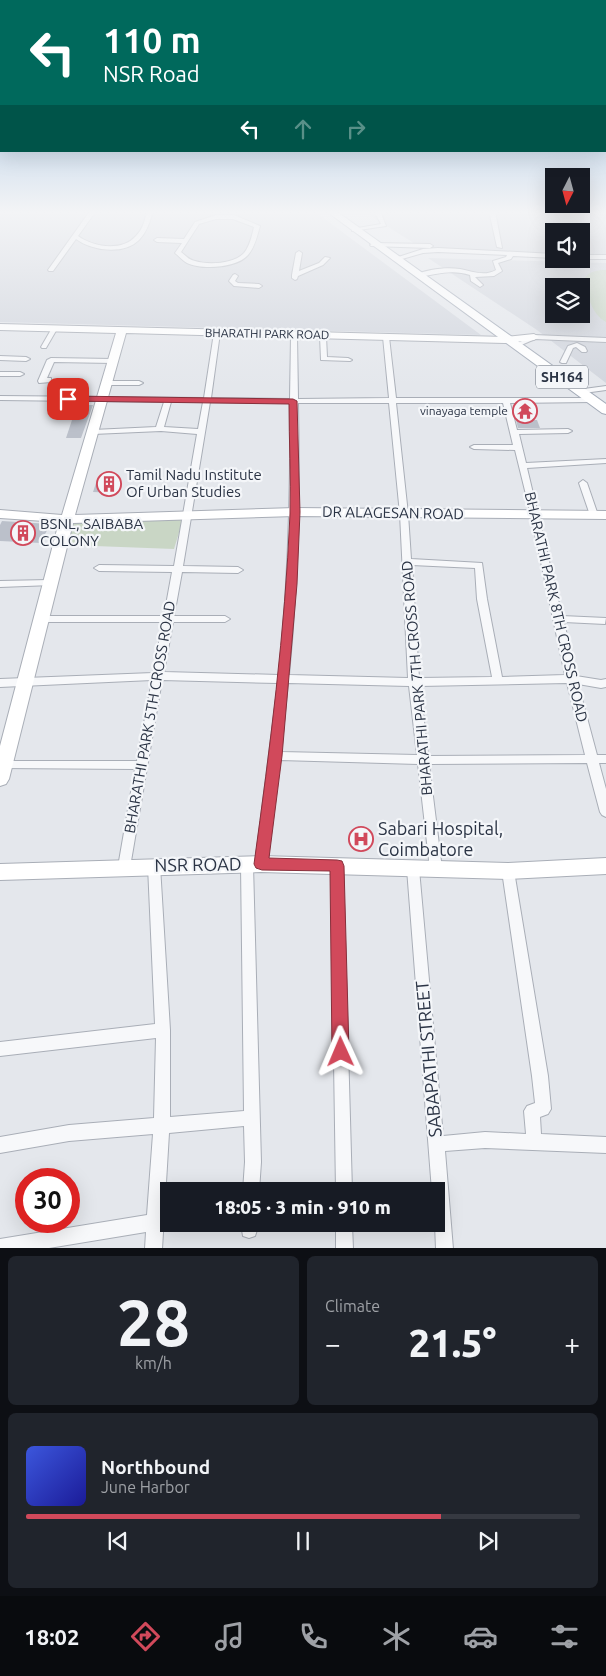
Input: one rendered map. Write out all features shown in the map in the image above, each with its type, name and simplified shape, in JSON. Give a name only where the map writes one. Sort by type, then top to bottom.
[{"type":"main road","name":"SH164","points":[[405,269],[584,391],[606,410]]},
{"type":"main road","name":"SH164","points":[[410,269],[511,341]]},
{"type":"street","points":[[296,269],[295,276],[310,269]]},
{"type":"street","points":[[419,275],[450,269]]},
{"type":"street","points":[[452,269],[475,275],[494,274],[499,271],[498,269]]},
{"type":"street","points":[[475,275],[472,276],[473,280],[480,285]]},
{"type":"street","points":[[235,276],[232,281],[236,285],[259,286]]},
{"type":"street","name":"BHARATHI PARK ROAD","points":[[0,327],[511,341],[534,337]]},
{"type":"street","points":[[44,347],[54,329]]},
{"type":"street","points":[[0,779],[66,519],[122,330]]},
{"type":"street","name":"BHARATHI PARK 5TH CROSS ROAD","points":[[124,866],[140,765],[208,401],[217,333]]},
{"type":"street","points":[[251,1182],[254,865],[275,756],[291,584],[295,512],[294,335]]},
{"type":"street","points":[[323,336],[323,359],[348,360]]},
{"type":"street","name":"BHARATHI PARK 7TH CROSS ROAD","points":[[386,337],[404,514],[414,682],[436,869]]},
{"type":"street","points":[[534,337],[576,342],[606,340]]},
{"type":"street","points":[[576,342],[584,351]]},
{"type":"street","points":[[564,362],[570,347],[576,342]]},
{"type":"street","points":[[0,358],[26,359]]},
{"type":"street","points":[[48,380],[42,381],[51,360],[113,361]]},
{"type":"street","points":[[0,374],[19,377],[27,368]]},
{"type":"street","points":[[107,383],[139,383]]},
{"type":"street","points":[[584,391],[606,388]]},
{"type":"street","points":[[0,398],[208,401],[593,400]]},
{"type":"street","points":[[159,429],[168,400]]},
{"type":"street","name":"BHARATHI PARK 8TH CROSS ROAD","points":[[506,400],[536,515],[571,679],[606,812]]},
{"type":"street","points":[[93,432],[159,429],[202,432]]},
{"type":"street","points":[[514,432],[568,431]]},
{"type":"street","points":[[474,447],[518,448]]},
{"type":"street","points":[[523,466],[606,461]]},
{"type":"street","points":[[583,483],[600,515]]},
{"type":"street","name":"DR ALAGESAN ROAD","points":[[0,514],[66,519],[295,512],[600,515]]},
{"type":"street","points":[[406,562],[479,565],[482,599],[498,681]]},
{"type":"street","points":[[99,568],[238,570]]},
{"type":"street","points":[[0,584],[49,584]]},
{"type":"street","points":[[41,619],[225,619]]},
{"type":"street","points":[[559,619],[605,621]]},
{"type":"street","points":[[0,683],[158,676],[414,682],[571,679],[601,684],[606,683]]},
{"type":"street","points":[[275,756],[424,760],[606,759]]},
{"type":"street","points":[[4,765],[140,765]]},
{"type":"street","name":"NSR ROAD","points":[[0,872],[124,866],[337,866],[508,871],[606,866]]},
{"type":"street","points":[[153,1248],[162,1124],[163,1030],[154,866]]},
{"type":"street","points":[[337,866],[344,1182]]},
{"type":"street","name":"SABAPATHI STREET","points":[[413,869],[445,1248]]},
{"type":"street","points":[[508,871],[540,1076],[543,1109],[532,1112],[534,1142]]},
{"type":"street","points":[[0,1049],[163,1030]]},
{"type":"street","points":[[0,1145],[69,1132],[251,1118]]},
{"type":"street","points":[[436,1144],[485,1140],[606,1145]]},
{"type":"street","points":[[0,1247],[154,1222]]},
{"type":"street","points":[[344,1232],[345,1248]]},
{"type":"shaded area","points":[[0,269],[392,269],[481,335],[0,322]]},
{"type":"shaded area","points":[[445,269],[606,269],[606,383],[537,330]]},
{"type":"green space","points":[[606,270],[606,322],[593,309],[590,300],[590,278],[585,278],[591,272]]},
{"type":"green space","points":[[184,516],[174,549],[68,545],[69,521]]},
{"type":"building","points":[[77,405],[93,405],[81,438],[66,438]]},
{"type":"building","points":[[516,420],[537,420],[540,428],[518,428]]},
{"type":"building","name":"Tamil Nadu Institute Of Urban Studies","points":[[97,480],[120,481],[116,493],[93,492]]},
{"type":"building","name":"BSNL, SAIBABA COLONY","points":[[2,521],[50,524],[41,543],[0,541],[0,525]]},
{"type":"place","name":"vinayaga temple","points":[[525,411]]},
{"type":"place","name":"Tamil Nadu Institute Of Urban Studies","points":[[109,484]]},
{"type":"place","name":"BSNL, SAIBABA COLONY","points":[[23,533]]},
{"type":"place","name":"Sabari Hospital, Coimbatore","points":[[361,839]]},
{"type":"route","points":[[68,399],[293,401],[295,512],[291,584],[275,756],[262,864],[337,866],[341,1052]]}]
